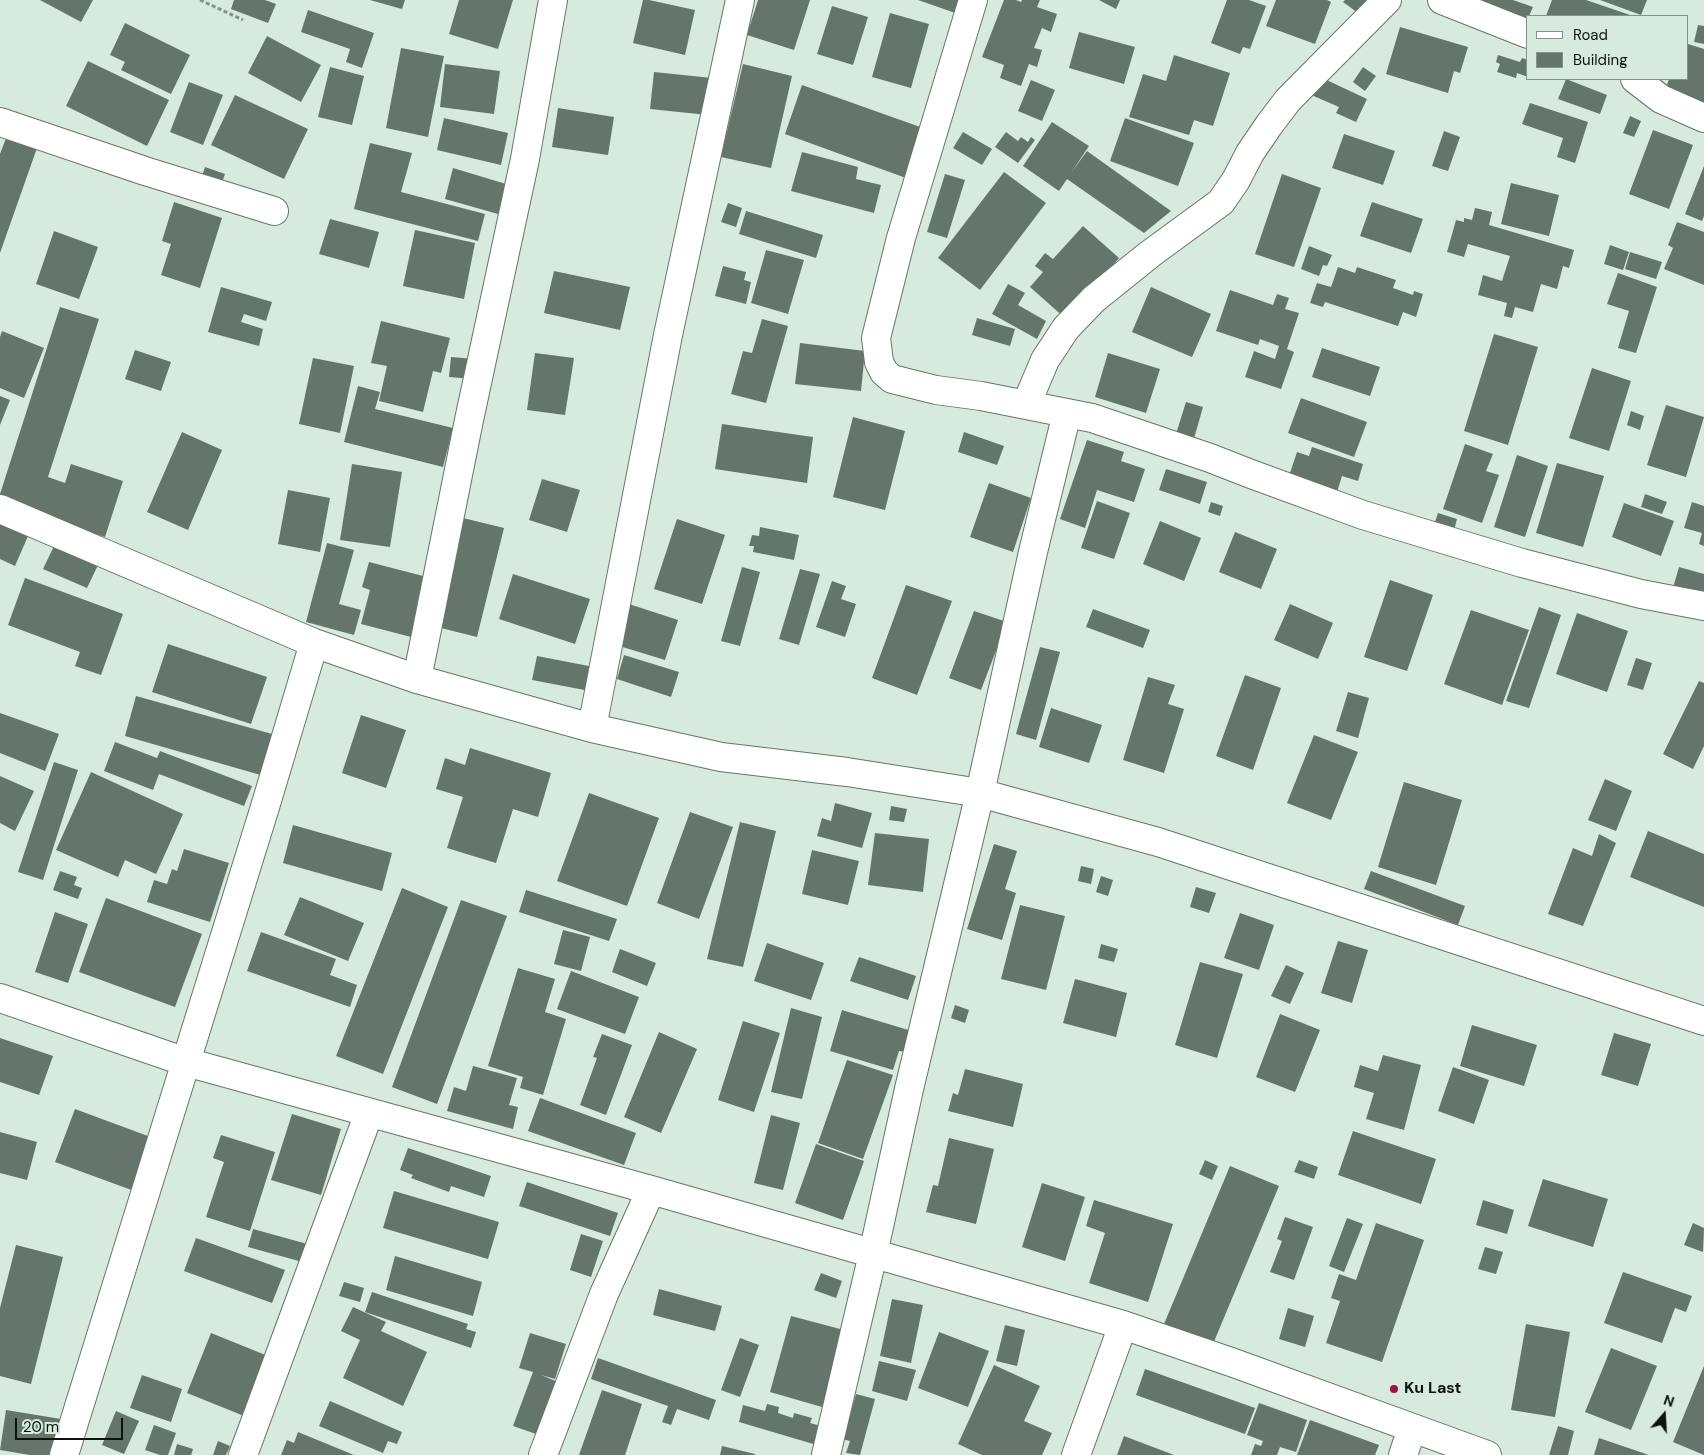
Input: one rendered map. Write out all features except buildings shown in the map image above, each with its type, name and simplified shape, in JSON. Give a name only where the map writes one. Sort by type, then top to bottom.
[{"type":"street","points":[[417,679],[465,438],[525,159],[553,0]]},
{"type":"street","points":[[592,728],[668,335],[740,0]]},
{"type":"street","points":[[973,0],[901,238],[876,338],[879,362],[884,372],[892,379],[936,390],[981,396],[1092,418],[1145,435],[1364,515],[1522,563],[1641,594],[1704,606]]},
{"type":"street","points":[[1026,405],[1045,360],[1066,328],[1094,300],[1150,254],[1221,202],[1236,180],[1254,146],[1288,100],[1348,41],[1386,0]]},
{"type":"street","points":[[1442,0],[1526,33]]},
{"type":"street","points":[[1635,80],[1661,99],[1704,118]]},
{"type":"street","points":[[0,122],[145,171],[274,211]]},
{"type":"street","points":[[826,1455],[874,1254],[909,1089],[980,793],[1033,552],[1067,413]]},
{"type":"street","points":[[0,509],[314,643],[417,679],[592,728],[721,757],[847,772],[980,793],[1158,842],[1704,1021]]},
{"type":"street","points":[[64,1455],[266,807],[314,643]]},
{"type":"street","points":[[0,998],[186,1062],[651,1190],[1123,1325],[1231,1362],[1486,1455]]},
{"type":"street","points":[[243,1455],[369,1113]]},
{"type":"street","points":[[544,1455],[604,1294],[651,1190]]},
{"type":"street","points":[[1076,1455],[1123,1325]]},
{"type":"street","points":[[1403,1455],[1412,1429]]},
{"type":"path","points":[[200,0],[243,20]]},
{"type":"place","name":"Ku Last","points":[[1394,1389]]}]
